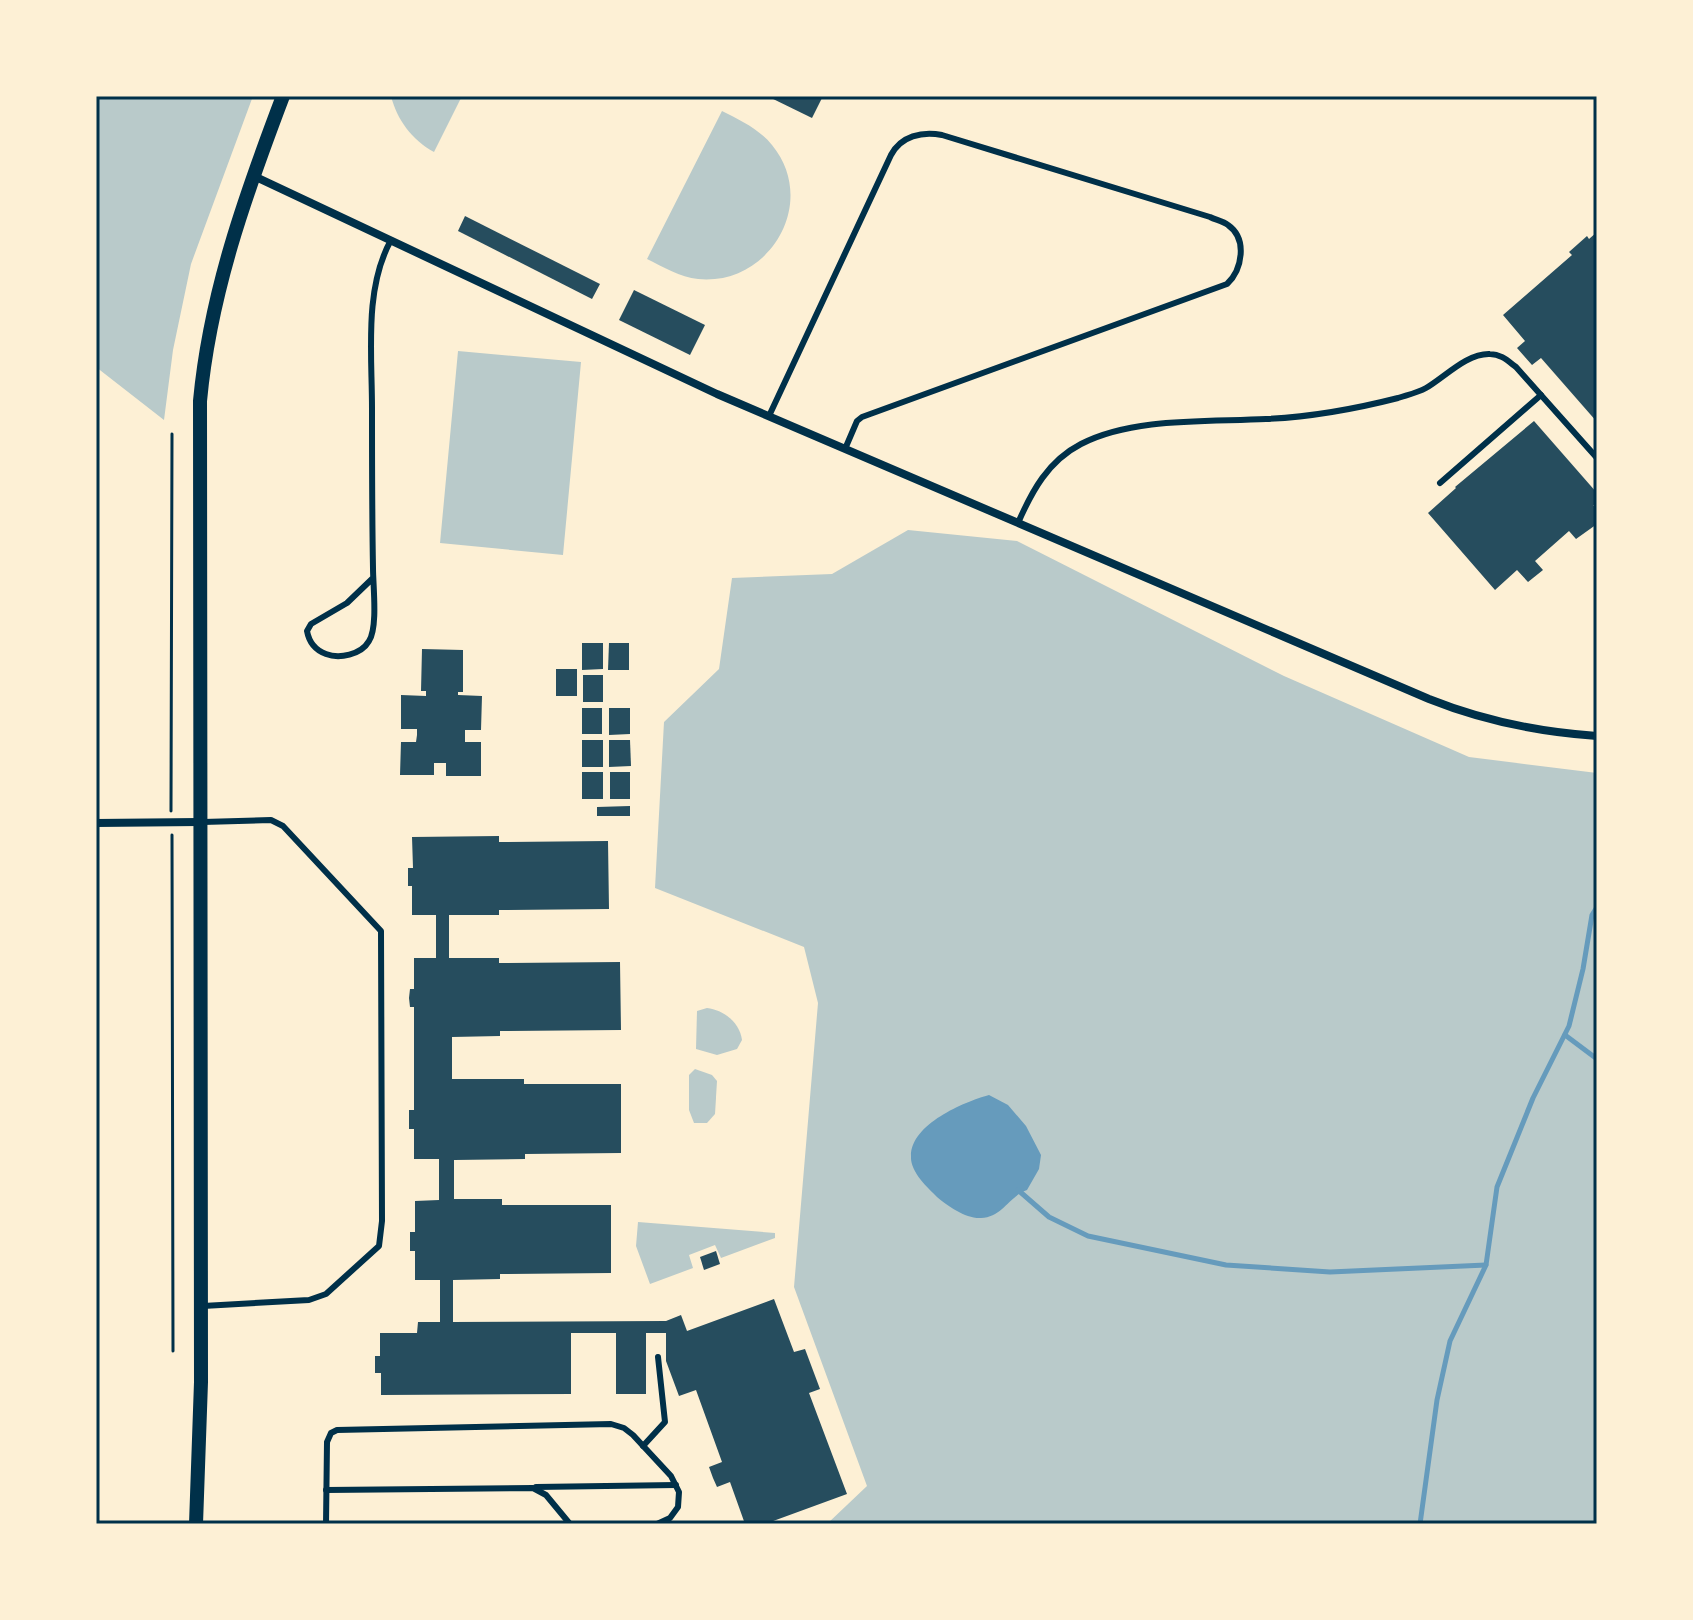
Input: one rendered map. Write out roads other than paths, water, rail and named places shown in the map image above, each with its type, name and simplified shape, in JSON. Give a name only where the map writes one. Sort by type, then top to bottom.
[{"type":"street","points":[[196,1524],[201,1306],[201,392],[217,291],[283,96]]},
{"type":"street","points":[[254,176],[769,416],[1464,713],[1530,730],[1597,736]]},
{"type":"street","points":[[96,823],[199,822]]},
{"type":"lane","points":[[769,416],[891,155],[905,139],[926,133],[942,135],[1210,217],[1234,231],[1240,245],[1239,269],[1222,287],[862,417],[857,421],[845,449]]},
{"type":"lane","points":[[373,578],[347,603],[311,624],[307,631],[314,647],[322,653],[338,657],[350,655],[368,645],[373,630],[373,578],[372,356],[375,287],[380,262],[391,240]]},
{"type":"lane","points":[[1018,523],[1034,488],[1058,461],[1081,444],[1117,431],[1191,422],[1291,417],[1360,407],[1425,389],[1470,360],[1486,354],[1508,360],[1597,458]]},
{"type":"lane","points":[[1440,483],[1541,395]]},
{"type":"lane","points":[[199,822],[271,820],[283,826],[378,926],[382,936],[382,1221],[379,1246],[326,1294],[316,1299],[201,1306]]},
{"type":"lane","points":[[643,1446],[665,1422],[658,1357]]},
{"type":"lane","points":[[326,1524],[328,1437],[344,1428],[611,1424],[624,1428],[676,1485],[678,1507],[670,1518],[657,1524]]},
{"type":"lane","points":[[326,1490],[676,1485]]},
{"type":"lane","points":[[524,1487],[541,1491],[570,1524]]},
{"type":"water","points":[[989,1095],[1008,1105],[1026,1126],[1041,1155],[1039,1169],[1027,1190],[995,1214],[975,1218],[937,1197],[916,1173],[911,1156],[913,1144],[929,1124],[953,1109]]},
{"type":"waterway","points":[[1420,1524],[1437,1400],[1450,1341],[1486,1265],[1497,1187],[1533,1098],[1569,1026],[1592,915],[1597,907]]},
{"type":"waterway","points":[[1565,1035],[1597,1059]]},
{"type":"waterway","points":[[1018,1190],[1049,1217],[1088,1236],[1226,1265],[1330,1272],[1486,1265]]}]
